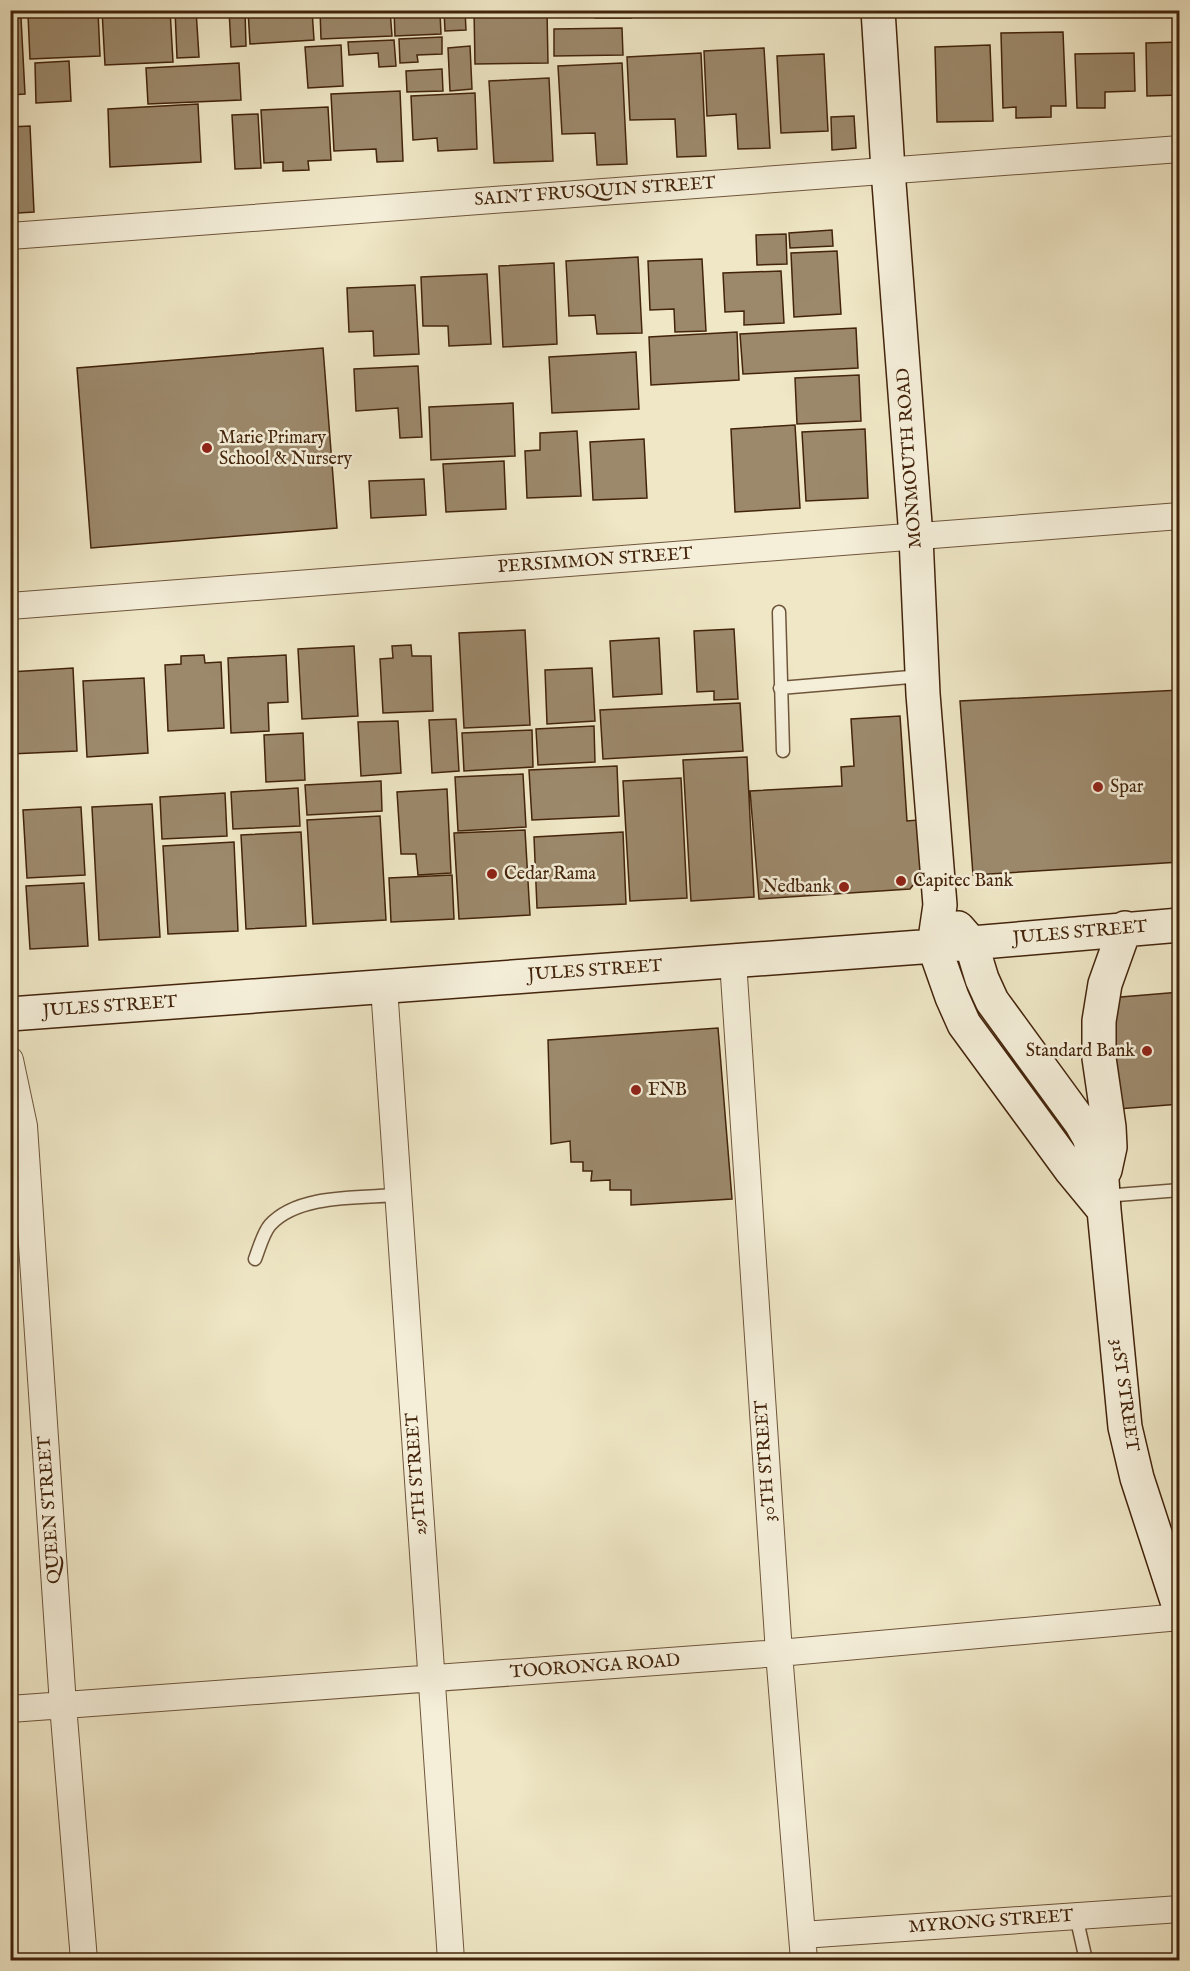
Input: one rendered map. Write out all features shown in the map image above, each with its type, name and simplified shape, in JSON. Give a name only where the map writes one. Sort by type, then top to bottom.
[{"type":"street","name":"MONMOUTH ROAD","points":[[878,10],[940,905],[934,946]]},
{"type":"street","name":"SAINT FRUSQUIN STREET","points":[[10,236],[1179,149]]},
{"type":"street","name":"PERSIMMON STREET","points":[[10,606],[1179,516]]},
{"type":"street","points":[[940,905],[971,943]]},
{"type":"street","name":"JULES STREET","points":[[10,1014],[934,946],[1179,924]]},
{"type":"street","points":[[934,946],[964,1023],[1071,1170],[1103,1195],[1110,1147],[1100,1058],[1099,1021],[1105,984],[1125,928]]},
{"type":"street","name":"31ST STREET","points":[[971,943],[982,979],[992,1001],[1082,1123],[1095,1151],[1103,1195],[1125,1426],[1137,1478],[1179,1610]]},
{"type":"street","name":"30TH STREET","points":[[733,961],[778,1653],[804,1960]]},
{"type":"street","name":"29TH STREET","points":[[384,987],[451,1960]]},
{"type":"street","name":"QUEEN STREET","points":[[10,1060],[24,1126],[63,1705],[84,1960]]},
{"type":"street","name":"TOORONGA ROAD","points":[[10,1709],[778,1653],[1179,1617]]},
{"type":"street","name":"MYRONG STREET","points":[[802,1935],[1179,1909]]},
{"type":"lane","points":[[778,612],[783,751]]},
{"type":"lane","points":[[780,688],[923,676]]},
{"type":"lane","points":[[1103,1195],[1179,1190]]},
{"type":"lane","points":[[255,1259],[269,1226],[292,1209],[321,1201],[398,1195]]},
{"type":"lane","points":[[1076,1916],[1086,1960]]},
{"type":"building","points":[[102,10],[170,10],[173,62],[105,65]]},
{"type":"building","points":[[175,10],[196,10],[199,57],[177,58]]},
{"type":"building","points":[[229,10],[245,10],[246,46],[231,47]]},
{"type":"building","points":[[248,10],[312,10],[314,40],[250,44]]},
{"type":"building","points":[[320,10],[390,10],[392,36],[321,39]]},
{"type":"building","points":[[394,10],[417,10],[418,15],[440,13],[441,34],[395,36]]},
{"type":"building","points":[[444,10],[465,10],[466,30],[445,31]]},
{"type":"building","points":[[474,10],[547,10],[548,63],[475,64]]},
{"type":"building","points":[[595,10],[630,10],[631,18],[595,18]]},
{"type":"building","points":[[693,10],[745,10],[745,14],[693,15]]},
{"type":"building","points":[[98,11],[100,56],[30,59],[28,15]]},
{"type":"building","points":[[10,18],[21,18],[25,94],[10,95]]},
{"type":"building","points":[[622,28],[623,55],[554,56],[554,29]]},
{"type":"building","points":[[1063,32],[1066,106],[1051,106],[1051,117],[1016,118],[1016,107],[1003,108],[1001,33]]},
{"type":"building","points":[[442,37],[442,54],[417,55],[418,62],[400,63],[399,39]]},
{"type":"building","points":[[394,40],[396,66],[379,67],[378,53],[349,55],[348,42]]},
{"type":"building","points":[[1180,42],[1180,95],[1147,96],[1146,43]]},
{"type":"building","points":[[341,45],[343,86],[308,88],[305,47]]},
{"type":"building","points":[[990,45],[993,121],[937,122],[935,47]]},
{"type":"building","points":[[470,46],[472,89],[450,91],[448,48]]},
{"type":"building","points":[[764,48],[770,148],[738,149],[736,114],[707,116],[704,51]]},
{"type":"building","points":[[701,53],[706,156],[677,157],[675,119],[630,120],[627,57]]},
{"type":"building","points":[[1134,53],[1135,91],[1105,92],[1105,108],[1077,108],[1075,54]]},
{"type":"building","points":[[824,54],[828,131],[781,133],[777,56]]},
{"type":"building","points":[[69,61],[71,101],[36,103],[35,63]]},
{"type":"building","points":[[239,63],[241,100],[148,104],[146,68]]},
{"type":"building","points":[[622,63],[627,164],[597,165],[595,133],[562,134],[558,66]]},
{"type":"building","points":[[442,69],[443,91],[407,92],[406,71]]},
{"type":"building","points":[[549,78],[553,161],[494,163],[489,81]]},
{"type":"building","points":[[400,91],[403,161],[377,162],[376,149],[334,151],[331,94]]},
{"type":"building","points":[[475,93],[477,149],[438,151],[437,138],[413,140],[411,96]]},
{"type":"building","points":[[198,104],[201,162],[110,167],[108,109]]},
{"type":"building","points":[[328,107],[331,160],[308,161],[309,170],[283,171],[283,162],[264,163],[261,110]]},
{"type":"building","points":[[258,114],[261,168],[235,169],[232,115]]},
{"type":"building","points":[[854,116],[856,148],[832,150],[831,117]]},
{"type":"building","points":[[30,126],[34,212],[18,213],[17,196],[10,196],[10,127]]},
{"type":"building","points":[[832,230],[833,246],[790,248],[789,233]]},
{"type":"building","points":[[786,234],[787,264],[757,265],[756,235]]},
{"type":"building","points":[[837,251],[841,314],[794,317],[791,253]]},
{"type":"building","points":[[638,257],[642,333],[597,334],[595,315],[569,316],[566,261]]},
{"type":"building","points":[[702,259],[706,331],[675,332],[674,309],[650,310],[648,261]]},
{"type":"building","points":[[554,263],[557,344],[503,347],[499,266]]},
{"type":"building","points":[[781,271],[784,323],[744,325],[744,311],[725,312],[723,273]]},
{"type":"building","points":[[487,274],[491,344],[449,346],[448,326],[423,326],[421,277]]},
{"type":"building","points":[[415,285],[419,354],[374,356],[373,331],[349,332],[347,288]]},
{"type":"building","points":[[856,328],[858,368],[743,374],[740,334]]},
{"type":"building","points":[[737,332],[739,380],[651,385],[649,337]]},
{"type":"building","name":"Marie Primary School & Nursery","points":[[323,348],[337,528],[91,548],[77,368]]},
{"type":"building","points":[[636,352],[639,409],[552,413],[549,357]]},
{"type":"building","points":[[418,366],[422,437],[400,438],[398,408],[356,411],[354,369]]},
{"type":"building","points":[[859,375],[861,421],[797,424],[795,378]]},
{"type":"building","points":[[513,403],[515,456],[431,460],[429,407]]},
{"type":"building","points":[[795,425],[800,508],[735,512],[731,429]]},
{"type":"building","points":[[865,429],[868,498],[806,501],[802,432]]},
{"type":"building","points":[[577,431],[581,496],[527,498],[525,451],[540,450],[540,433]]},
{"type":"building","points":[[644,439],[647,498],[593,500],[590,442]]},
{"type":"building","points":[[504,461],[506,509],[446,512],[443,464]]},
{"type":"building","points":[[424,479],[426,515],[371,518],[369,481]]},
{"type":"building","points":[[734,629],[738,699],[714,700],[714,691],[697,692],[694,631]]},
{"type":"building","points":[[525,630],[530,725],[464,728],[459,633]]},
{"type":"building","points":[[659,638],[662,694],[613,697],[610,641]]},
{"type":"building","points":[[411,645],[412,656],[431,656],[433,711],[383,713],[380,659],[393,658],[392,646]]},
{"type":"building","points":[[354,646],[358,716],[302,719],[298,649]]},
{"type":"building","points":[[204,655],[205,663],[221,662],[224,728],[168,731],[165,665],[181,664],[181,656]]},
{"type":"building","points":[[286,655],[288,702],[268,703],[269,731],[231,733],[228,658]]},
{"type":"building","points":[[73,668],[77,751],[10,754],[10,672]]},
{"type":"building","points":[[592,668],[595,721],[547,724],[545,670]]},
{"type":"building","points":[[144,678],[148,753],[87,757],[83,681]]},
{"type":"building","points":[[1180,690],[1180,862],[973,875],[960,701]]},
{"type":"building","points":[[740,703],[743,751],[603,759],[600,710]]},
{"type":"building","points":[[900,716],[907,821],[918,820],[921,875],[910,889],[759,899],[750,791],[842,786],[841,767],[854,766],[851,719]]},
{"type":"building","points":[[456,719],[459,771],[432,773],[429,720]]},
{"type":"building","points":[[398,721],[401,773],[361,776],[358,722]]},
{"type":"building","points":[[594,726],[595,762],[538,765],[536,729]]},
{"type":"building","points":[[532,730],[533,767],[464,771],[462,733]]},
{"type":"building","points":[[303,733],[305,780],[266,782],[264,735]]},
{"type":"building","points":[[747,757],[754,897],[691,901],[683,760]]},
{"type":"building","points":[[617,766],[619,816],[532,820],[529,770]]},
{"type":"building","points":[[523,774],[526,827],[458,831],[455,777]]},
{"type":"building","points":[[681,778],[687,898],[630,901],[623,781]]},
{"type":"building","points":[[381,781],[382,811],[307,815],[305,785]]},
{"type":"building","points":[[298,788],[300,826],[233,829],[231,792]]},
{"type":"building","points":[[447,789],[451,873],[418,875],[416,854],[401,854],[397,792]]},
{"type":"building","points":[[225,793],[227,836],[162,839],[160,797]]},
{"type":"building","points":[[152,804],[160,937],[99,940],[92,807]]},
{"type":"building","points":[[81,807],[85,875],[27,878],[23,810]]},
{"type":"building","points":[[380,816],[386,920],[313,924],[307,820]]},
{"type":"building","name":"Cedar Rama","points":[[525,830],[530,915],[459,919],[454,833]]},
{"type":"building","points":[[301,832],[306,926],[246,929],[241,835]]},
{"type":"building","points":[[623,832],[626,904],[537,908],[534,837]]},
{"type":"building","points":[[234,842],[238,931],[168,934],[163,846]]},
{"type":"building","points":[[452,875],[454,919],[391,922],[389,878]]},
{"type":"building","points":[[84,883],[88,946],[30,949],[26,886]]},
{"type":"building","name":"Standard Bank","points":[[1180,992],[1180,1104],[1118,1109],[1109,998]]},
{"type":"building","name":"FNB","points":[[718,1028],[732,1199],[631,1205],[631,1190],[610,1190],[610,1180],[591,1181],[592,1171],[583,1171],[583,1162],[571,1162],[570,1141],[551,1144],[548,1040]]},
{"type":"place","name":"Marie Primary School & Nursery","points":[[207,448]]},
{"type":"place","name":"Spar","points":[[1098,787]]},
{"type":"place","name":"Cedar Rama","points":[[492,874]]},
{"type":"place","name":"Capitec Bank","points":[[901,881]]},
{"type":"place","name":"Nedbank","points":[[844,887]]},
{"type":"place","name":"Standard Bank","points":[[1147,1051]]},
{"type":"place","name":"FNB","points":[[636,1090]]}]
